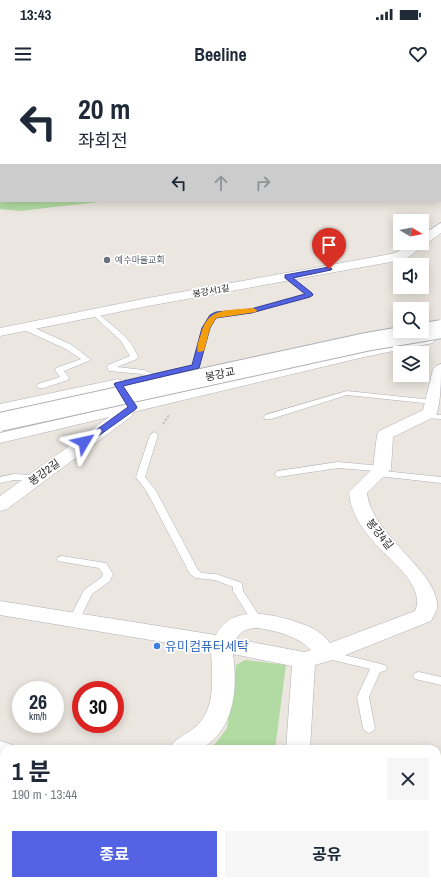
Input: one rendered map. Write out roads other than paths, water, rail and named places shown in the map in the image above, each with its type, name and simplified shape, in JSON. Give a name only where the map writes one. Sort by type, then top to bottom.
[{"type":"street","name":"봉강서1길","points":[[0,332],[396,257],[409,250]]},
{"type":"street","name":"봉강교","points":[[0,422],[366,342],[441,329]]},
{"type":"street","points":[[0,438],[364,353],[441,338]]},
{"type":"street","points":[[380,471],[385,435],[434,412],[441,369]]},
{"type":"street","points":[[0,409],[118,384],[133,407]]},
{"type":"street","name":"봉강2길","points":[[0,504],[133,407]]},
{"type":"street","name":"봉강4길","points":[[314,657],[423,616],[431,610],[433,593],[425,578],[381,538],[363,513],[360,505],[358,492],[380,471]]},
{"type":"street","points":[[0,608],[222,644],[314,657]]},
{"type":"street","points":[[187,745],[205,732],[217,718],[223,677],[222,644],[229,630],[236,623],[257,620],[273,622],[306,634],[317,641],[299,745]]},
{"type":"lane","points":[[118,384],[196,366],[206,328],[210,319],[216,314],[251,311],[310,295],[287,277]]},
{"type":"lane","points":[[94,313],[131,348],[134,354],[134,357],[111,367],[112,369],[144,372],[150,376],[148,378]]},
{"type":"lane","points":[[25,327],[69,347],[87,360],[58,370],[65,378],[41,386]]},
{"type":"lane","points":[[268,417],[347,393],[434,412]]},
{"type":"lane","points":[[154,435],[140,477],[151,491],[194,572],[200,576],[216,577],[238,585],[238,591],[257,620]]},
{"type":"lane","points":[[278,474],[331,466],[380,471],[441,480]]},
{"type":"lane","points":[[0,480],[14,477],[36,478]]},
{"type":"lane","points":[[62,559],[102,565],[108,574],[106,579],[88,592],[74,620]]},
{"type":"lane","points":[[314,657],[379,667],[363,697],[369,728]]},
{"type":"lane","points":[[419,676],[441,681]]},
{"type":"place","name":"예수마을교회","points":[[107,260]]},
{"type":"place","name":"유미컴퓨터세탁","points":[[157,646]]}]
